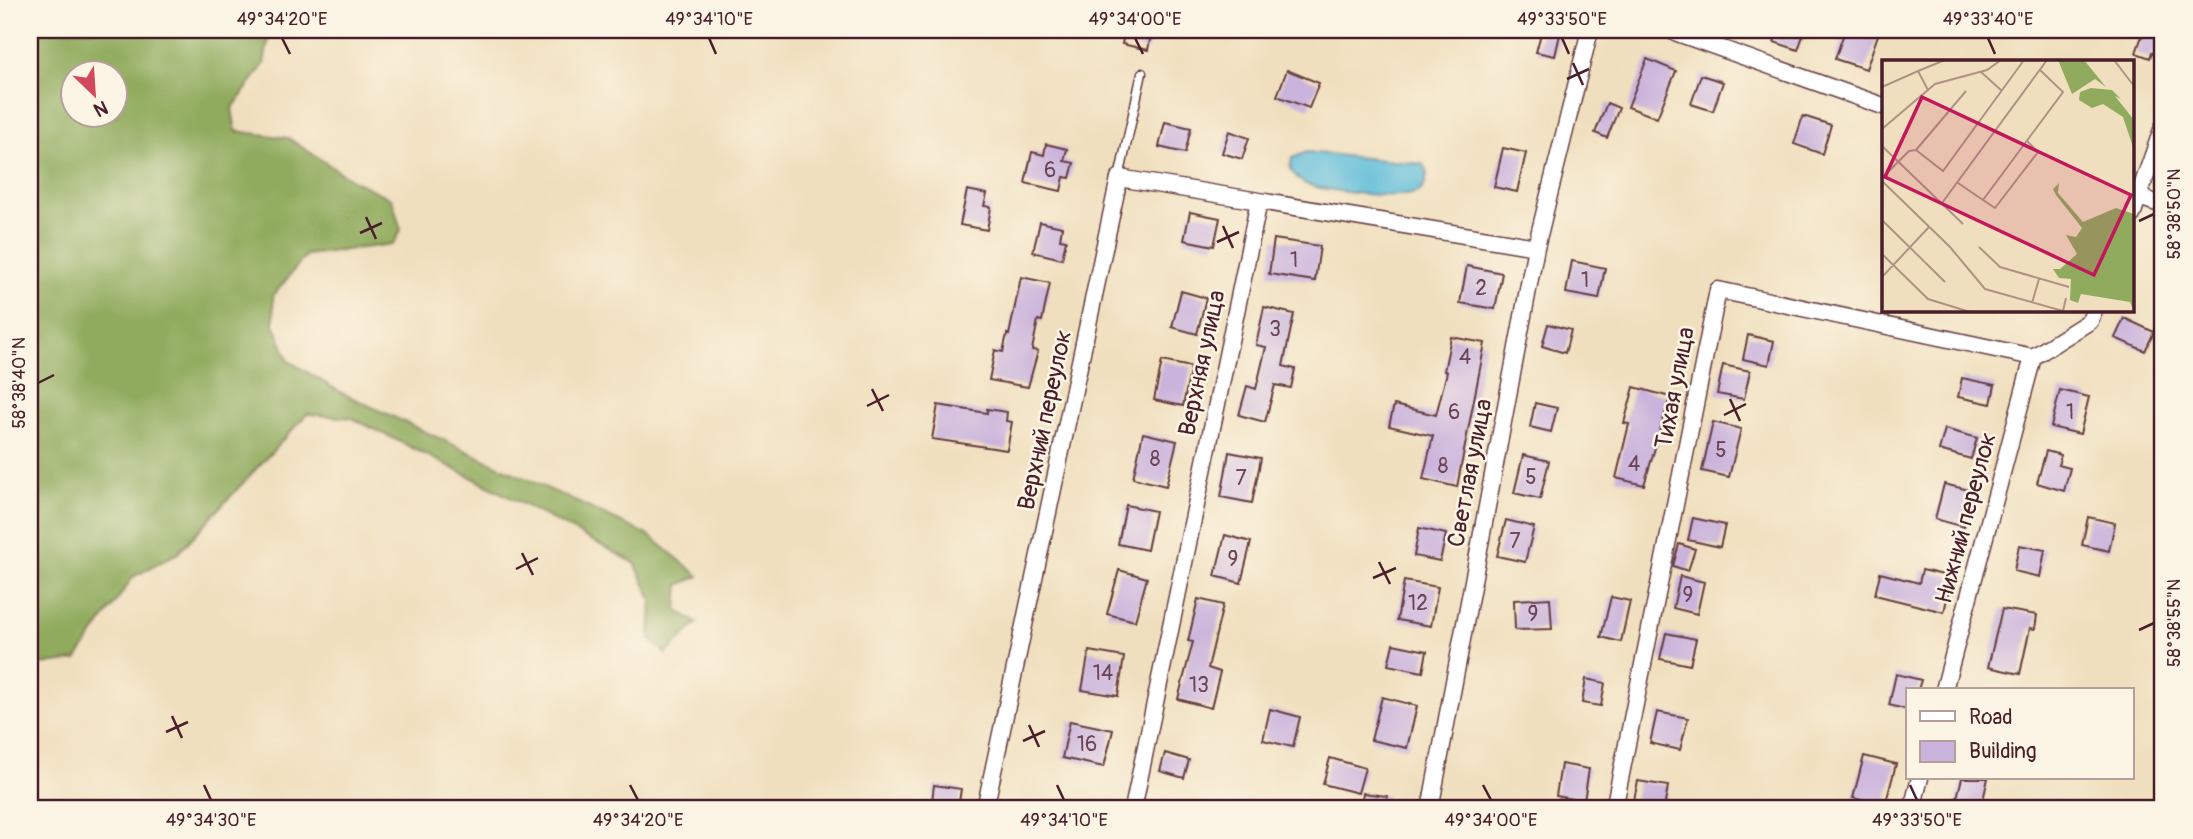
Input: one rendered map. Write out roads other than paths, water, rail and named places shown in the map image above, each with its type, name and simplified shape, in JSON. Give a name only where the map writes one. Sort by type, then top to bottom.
[{"type":"street","name":"Светлая улица","points":[[1430,809],[1536,247],[1590,30]]},
{"type":"street","points":[[1669,30],[1882,106]]},
{"type":"street","points":[[2163,127],[2135,196],[2163,205]]},
{"type":"street","points":[[1119,178],[1536,247]]},
{"type":"street","name":"Верхний переулок","points":[[985,809],[1119,178]]},
{"type":"street","name":"Верхняя улица","points":[[1133,809],[1259,201]]},
{"type":"street","name":"Тихая улица","points":[[1614,809],[1718,290],[2032,357]]},
{"type":"street","points":[[2032,357],[2090,321],[2093,312]]},
{"type":"street","name":"Нижний переулок","points":[[1945,688],[2032,357]]},
{"type":"street","points":[[1912,809],[1919,780]]},
{"type":"lane","points":[[1119,178],[1142,73]]},
{"type":"water","points":[[1307,152],[1422,164],[1427,170],[1426,180],[1421,190],[1400,195],[1365,194],[1315,187],[1301,181],[1290,169],[1292,158]]}]
